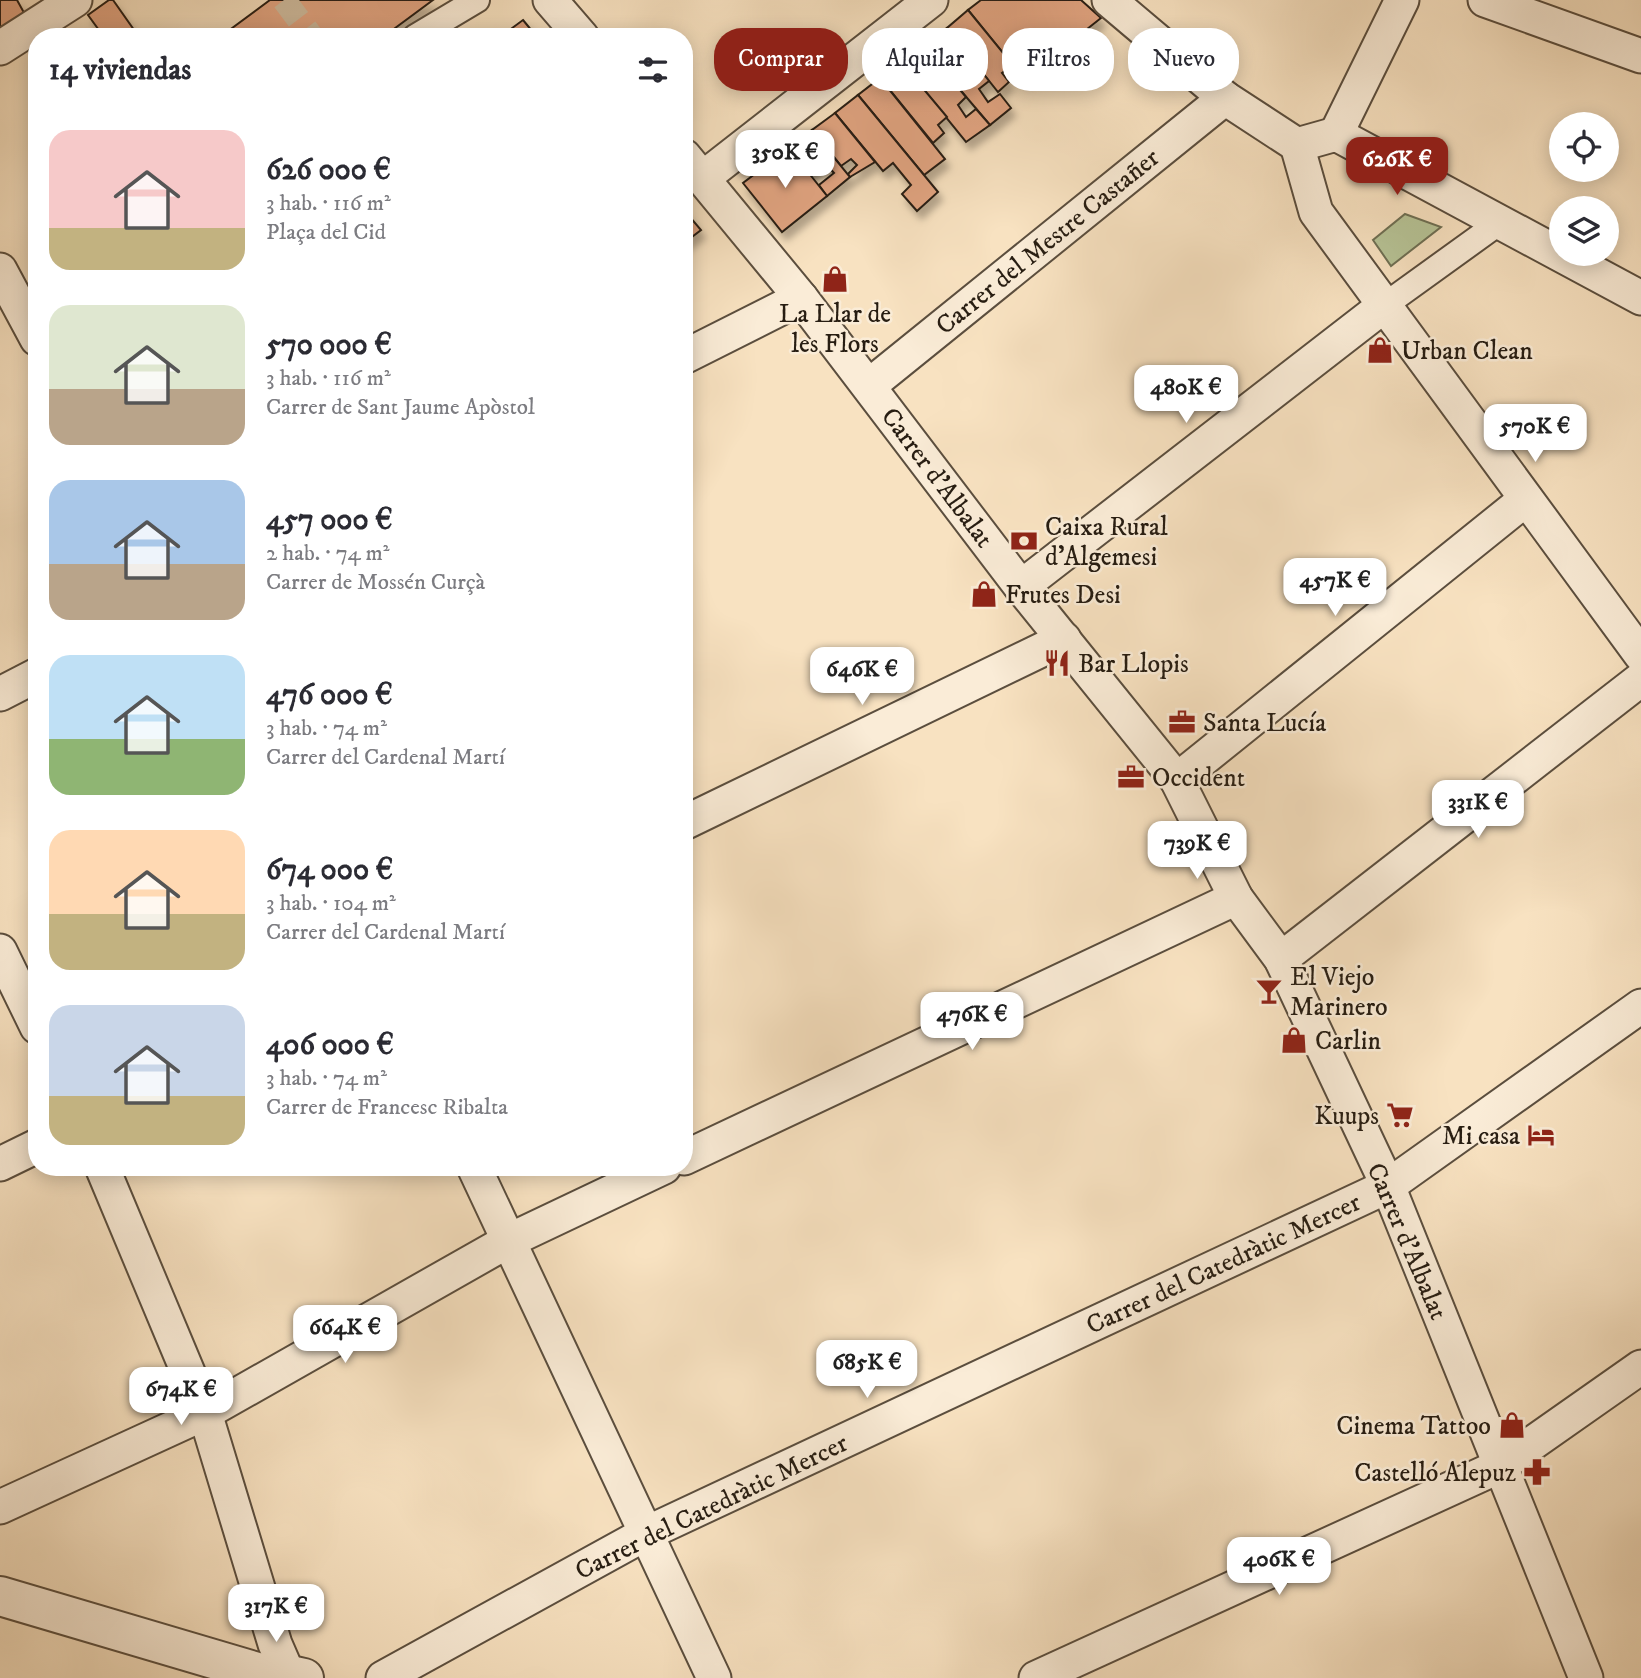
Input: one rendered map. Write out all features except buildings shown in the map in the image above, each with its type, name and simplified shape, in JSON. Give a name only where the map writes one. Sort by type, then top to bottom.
[{"type":"street","points":[[31,28],[75,0]]},
{"type":"street","points":[[430,28],[477,0]]},
{"type":"street","points":[[550,0],[574,28]]},
{"type":"street","points":[[694,167],[932,0]]},
{"type":"street","points":[[1109,0],[1225,98],[1297,145],[1316,212],[1641,654]]},
{"type":"street","points":[[1336,134],[1402,0]]},
{"type":"street","points":[[1485,0],[1641,56]]},
{"type":"street","points":[[0,48],[28,30]]},
{"type":"street","name":"Carrer del Mestre Castañer","points":[[870,385],[1225,98]]},
{"type":"street","points":[[1297,145],[1336,134],[1641,298]]},
{"type":"street","name":"Carrer d'Albalat","points":[[694,167],[870,385],[1021,587],[1177,780],[1236,898],[1281,960],[1388,1186],[1586,1678]]},
{"type":"street","points":[[1021,587],[1385,305],[1500,222]]},
{"type":"street","points":[[0,270],[28,322]]},
{"type":"street","points":[[693,352],[801,298]]},
{"type":"street","points":[[1177,780],[1527,499]]},
{"type":"street","points":[[693,819],[1064,639]]},
{"type":"street","points":[[1281,960],[1641,679]]},
{"type":"street","points":[[0,694],[28,680]]},
{"type":"street","points":[[693,1154],[1236,898]]},
{"type":"street","points":[[0,951],[28,1009]]},
{"type":"street","name":"Carrer del Catedràtic Mercer","points":[[383,1678],[645,1534],[1388,1186],[1641,1006]]},
{"type":"street","points":[[0,1164],[28,1150]]},
{"type":"street","points":[[0,1596],[276,1676],[275,1644],[205,1413],[106,1176]]},
{"type":"street","points":[[478,1176],[714,1678]]},
{"type":"street","points":[[0,1507],[205,1413],[508,1241],[645,1176]]},
{"type":"street","points":[[1036,1678],[1500,1466],[1641,1367]]},
{"type":"green space","points":[[1405,214],[1441,227],[1391,266],[1373,240]]},
{"type":"tunnel","points":[[284,0],[305,28]]},
{"type":"place","name":"La Llar de les Flors","points":[[835,279]]},
{"type":"place","name":"Urban Clean","points":[[1380,350]]},
{"type":"place","name":"Caixa Rural d'Algemesi","points":[[1024,541]]},
{"type":"place","name":"Frutes Desi","points":[[984,594]]},
{"type":"place","name":"Bar Llopis","points":[[1057,663]]},
{"type":"place","name":"Santa Lucía","points":[[1182,722]]},
{"type":"place","name":"Occident","points":[[1131,777]]},
{"type":"place","name":"El Viejo Marinero","points":[[1269,991]]},
{"type":"place","name":"Carlin","points":[[1294,1040]]},
{"type":"place","name":"Kuups","points":[[1400,1115]]},
{"type":"place","name":"Mi casa","points":[[1541,1135]]},
{"type":"place","name":"Cinema Tattoo","points":[[1512,1425]]},
{"type":"place","name":"Castelló Alepuz","points":[[1537,1472]]}]
